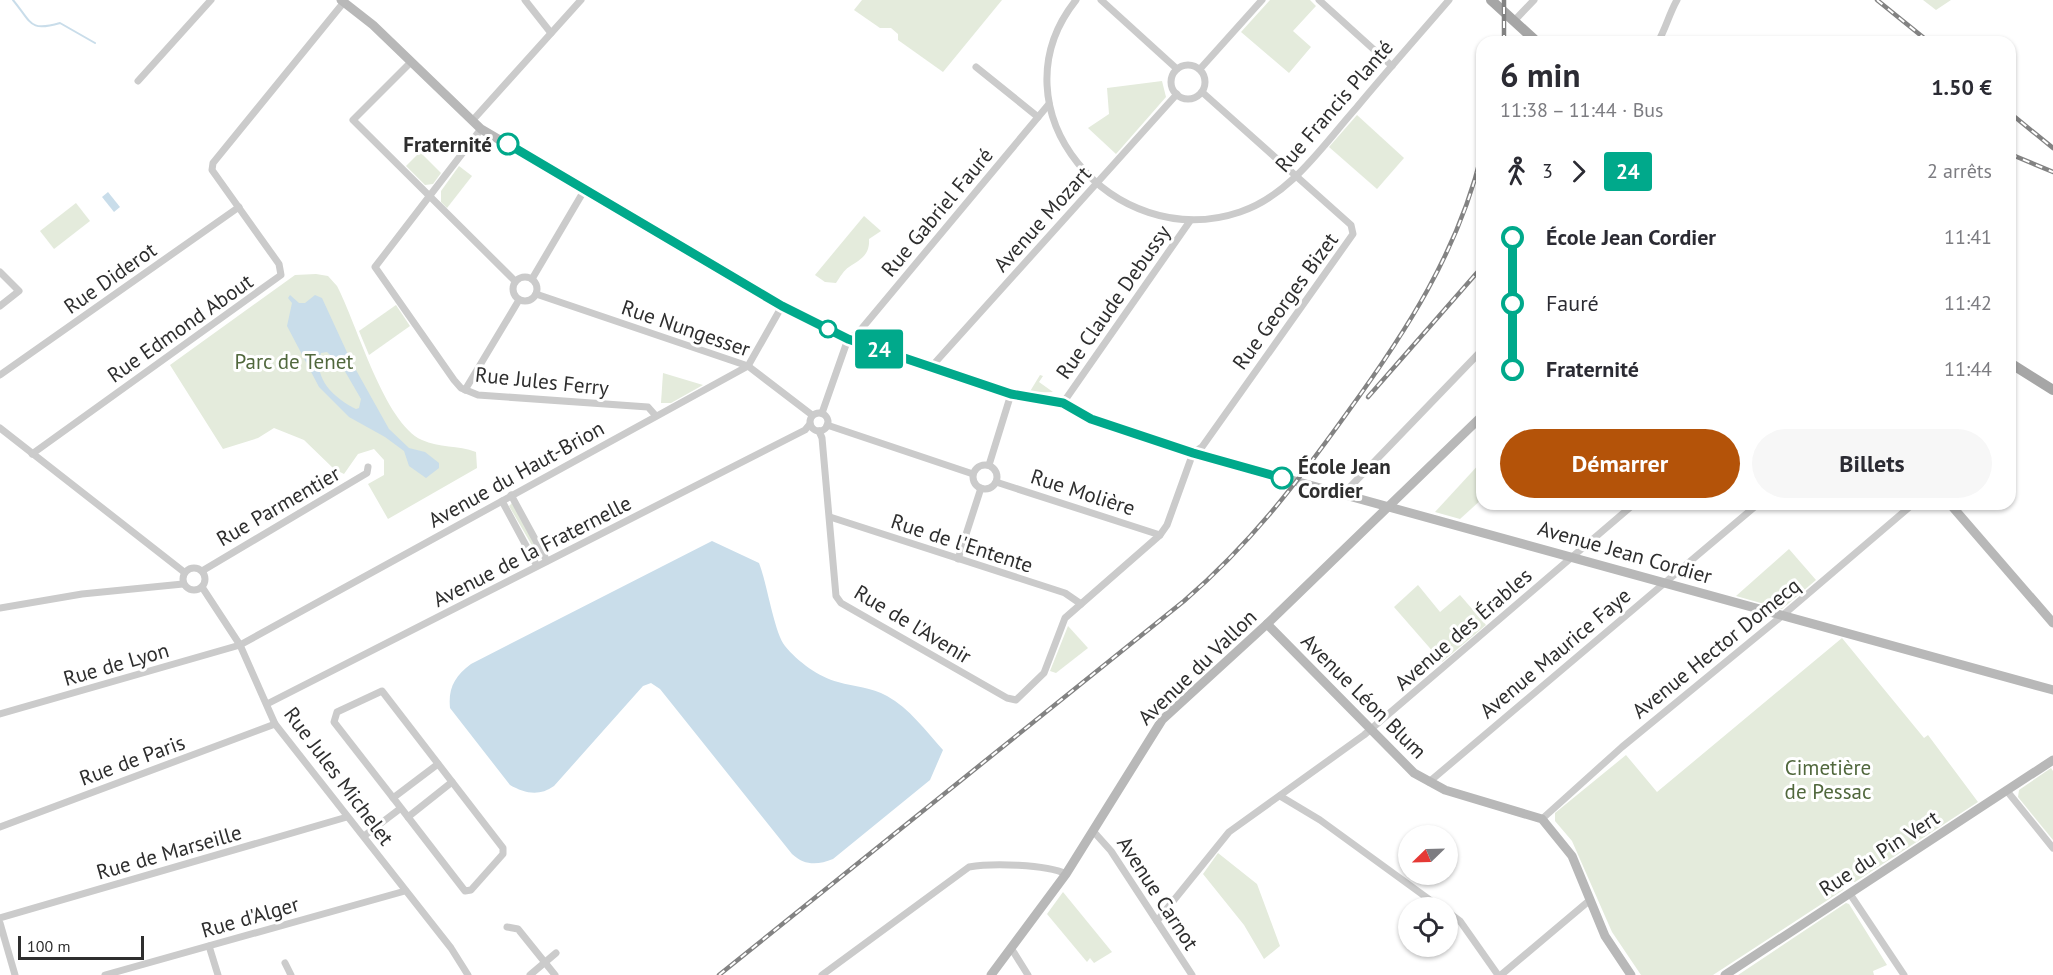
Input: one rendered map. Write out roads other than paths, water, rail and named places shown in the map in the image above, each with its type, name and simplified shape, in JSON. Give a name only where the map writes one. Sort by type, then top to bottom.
[{"type":"main road","points":[[1491,0],[1530,36]]},
{"type":"main road","points":[[2016,367],[2053,390]]},
{"type":"street","points":[[138,81],[211,0]]},
{"type":"street","points":[[525,0],[551,33]]},
{"type":"street","points":[[472,121],[581,0]]},
{"type":"street","points":[[1049,104],[1049,59],[1065,14],[1076,0]]},
{"type":"street","points":[[1101,0],[1177,69]]},
{"type":"street","points":[[1200,69],[1262,0]]},
{"type":"street","points":[[1320,0],[1392,66]]},
{"type":"street","name":"Rue Francis Planté","points":[[1049,104],[1072,155],[1096,184],[1116,199],[1160,218],[1190,220],[1240,212],[1274,195],[1296,176],[1449,0]]},
{"type":"street","points":[[1514,21],[1534,0]]},
{"type":"street","points":[[1662,36],[1665,21],[1677,0]]},
{"type":"street","points":[[239,207],[212,170],[213,163],[342,1]]},
{"type":"street","name":"Avenue Jean Cordier","points":[[342,1],[373,26],[481,129],[782,306],[848,339],[1011,394],[1063,403],[1091,419],[1193,453],[1389,505],[2053,690]]},
{"type":"street","points":[[410,63],[353,120],[515,281]]},
{"type":"street","points":[[1186,65],[1200,69],[1205,78],[1202,92],[1193,98],[1177,94],[1172,79],[1177,69],[1186,65]]},
{"type":"street","points":[[976,66],[1038,117]]},
{"type":"street","name":"Rue Georges Bizet","points":[[1193,453],[1202,447],[1353,234],[1351,225],[1202,92]]},
{"type":"street","name":"Avenue Mozart","points":[[932,366],[1177,94]]},
{"type":"street","name":"Rue Gabriel Fauré","points":[[848,339],[858,333],[1049,104]]},
{"type":"street","points":[[430,197],[481,129]]},
{"type":"street","points":[[532,279],[585,189]]},
{"type":"street","name":"Rue Jules Ferry","points":[[430,197],[375,267],[454,380],[465,390],[478,395],[648,407],[656,416]]},
{"type":"street","name":"Rue Diderot","points":[[0,375],[239,207]]},
{"type":"street","name":"Rue Edmond About","points":[[32,454],[278,279],[281,269],[239,207]]},
{"type":"street","name":"Rue Claude Debussy","points":[[1063,403],[1190,220]]},
{"type":"street","points":[[0,272],[19,291],[0,306]]},
{"type":"street","points":[[515,281],[525,277],[532,279],[537,288],[536,294],[530,300],[519,300]]},
{"type":"street","points":[[515,281],[513,289],[519,300]]},
{"type":"street","name":"Rue Nungesser","points":[[536,294],[748,366],[813,415]]},
{"type":"street","points":[[465,390],[519,300]]},
{"type":"street","points":[[748,366],[782,306]]},
{"type":"street","points":[[822,413],[848,339]]},
{"type":"street","points":[[1348,494],[1350,487],[1476,356]]},
{"type":"street","name":"Avenue du Haut-Brion","points":[[240,645],[748,366]]},
{"type":"street","points":[[989,465],[1011,394]]},
{"type":"street","points":[[822,413],[828,420],[827,425],[819,431],[810,424],[813,415],[822,413]]},
{"type":"street","name":"Avenue du Vallon","points":[[991,975],[1066,874],[1094,832],[1138,755],[1162,720],[1267,624],[1476,422]]},
{"type":"street","name":"Avenue de la Fraternelle","points":[[267,704],[806,430],[810,424]]},
{"type":"street","points":[[827,425],[973,474]]},
{"type":"street","points":[[0,428],[184,572]]},
{"type":"street","name":"Rue de l'Avenir","points":[[819,431],[822,438],[837,596],[841,603],[1006,698],[1016,700],[1044,673],[1065,618],[1081,604]]},
{"type":"street","points":[[1081,604],[1160,535],[1167,525],[1193,453]]},
{"type":"street","points":[[989,465],[997,474],[996,482],[988,489],[981,488],[975,483],[973,474],[977,467],[989,465]]},
{"type":"street","name":"Rue Parmentier","points":[[202,571],[367,473],[369,467]]},
{"type":"street","name":"Rue Molière","points":[[996,482],[1160,535]]},
{"type":"street","points":[[958,559],[981,488]]},
{"type":"street","points":[[511,495],[547,561]]},
{"type":"street","points":[[502,501],[537,566]]},
{"type":"street","name":"Avenue des Érables","points":[[1157,921],[1229,832],[1370,730],[1627,510]]},
{"type":"street","name":"Avenue Maurice Faye","points":[[1429,782],[1751,510]]},
{"type":"street","name":"Avenue Hector Domecq","points":[[1542,819],[1622,747],[1783,615],[1906,510]]},
{"type":"street","points":[[1955,510],[2053,623]]},
{"type":"street","name":"Rue de l'Entente","points":[[830,517],[1065,593],[1081,604]]},
{"type":"street","points":[[193,567],[202,571],[205,579],[202,587],[189,590],[183,584],[184,572],[193,567]]},
{"type":"street","points":[[0,608],[82,594],[183,584]]},
{"type":"street","name":"Rue Jules Michelet","points":[[202,587],[240,645],[275,724],[451,948],[468,975]]},
{"type":"street","name":"Avenue Léon Blum","points":[[1267,624],[1414,773],[1444,790],[1542,819]]},
{"type":"street","name":"Rue de Lyon","points":[[0,714],[240,645]]},
{"type":"street","points":[[382,691],[452,782],[503,848],[504,854],[471,890],[465,891],[336,726],[334,722],[338,712],[382,691]]},
{"type":"street","name":"Rue de Paris","points":[[0,827],[275,724]]},
{"type":"street","name":"Rue du Pin Vert","points":[[1725,975],[2053,760]]},
{"type":"street","points":[[393,798],[438,764]]},
{"type":"street","points":[[408,817],[452,782]]},
{"type":"street","points":[[2007,791],[2053,848]]},
{"type":"street","points":[[1280,796],[1320,820],[1426,897]]},
{"type":"street","points":[[364,836],[401,808]]},
{"type":"street","name":"Rue de Marseille","points":[[0,918],[347,817]]},
{"type":"street","points":[[1542,819],[1572,856],[1611,946],[1631,975]]},
{"type":"street","name":"Avenue Carnot","points":[[1094,832],[1111,851],[1192,975]]},
{"type":"street","points":[[822,975],[969,867],[982,865],[1044,868],[1066,874]]},
{"type":"street","name":"Rue d'Alger","points":[[105,975],[405,891]]},
{"type":"street","points":[[1850,894],[1904,975]]},
{"type":"street","points":[[1458,920],[1500,975],[1590,900]]},
{"type":"street","points":[[0,923],[15,975]]},
{"type":"street","points":[[507,927],[518,929],[555,975]]},
{"type":"street","points":[[209,946],[218,975]]},
{"type":"street","points":[[1011,948],[1028,975]]},
{"type":"street","points":[[530,975],[556,953]]},
{"type":"street","points":[[285,963],[291,975]]},
{"type":"water","points":[[108,192],[120,207],[114,212],[102,197]]},
{"type":"water","points":[[290,295],[299,303],[305,303],[315,295],[322,298],[351,361],[389,429],[409,448],[425,452],[439,463],[439,468],[426,478],[409,466],[404,451],[385,437],[349,417],[319,387],[287,326],[292,303],[288,298]],"holes":[[[327,352],[343,368],[361,399],[359,408],[356,409],[340,400],[327,387],[320,371],[321,353]]]},
{"type":"water","points":[[712,541],[759,563],[781,639],[796,658],[824,677],[875,691],[895,701],[917,720],[943,750],[930,780],[833,859],[812,863],[802,861],[792,854],[660,689],[651,683],[643,686],[554,786],[537,793],[526,792],[510,785],[450,708],[450,694],[454,683],[471,664]]},
{"type":"waterway","points":[[13,0],[32,24],[50,26],[60,23],[95,43]]},
{"type":"railway","points":[[1504,0],[1504,36]]},
{"type":"railway","points":[[1877,0],[1922,36]]},
{"type":"railway","points":[[2016,118],[2053,148]]},
{"type":"railway","points":[[2016,157],[2053,172]]},
{"type":"railway","points":[[719,975],[1184,601],[1252,535],[1328,439],[1390,352],[1428,290],[1444,257],[1459,224],[1476,175]]},
{"type":"railway","points":[[1368,397],[1476,274]]},
{"type":"place","name":"Fraternité","points":[[508,144]]},
{"type":"place","name":"École Jean Cordier","points":[[1282,478]]},
{"type":"park label","name":"Parc de Tenet","points":[[294,361]]},
{"type":"park label","name":"Cimetière de Pessac","points":[[1828,779]]}]
